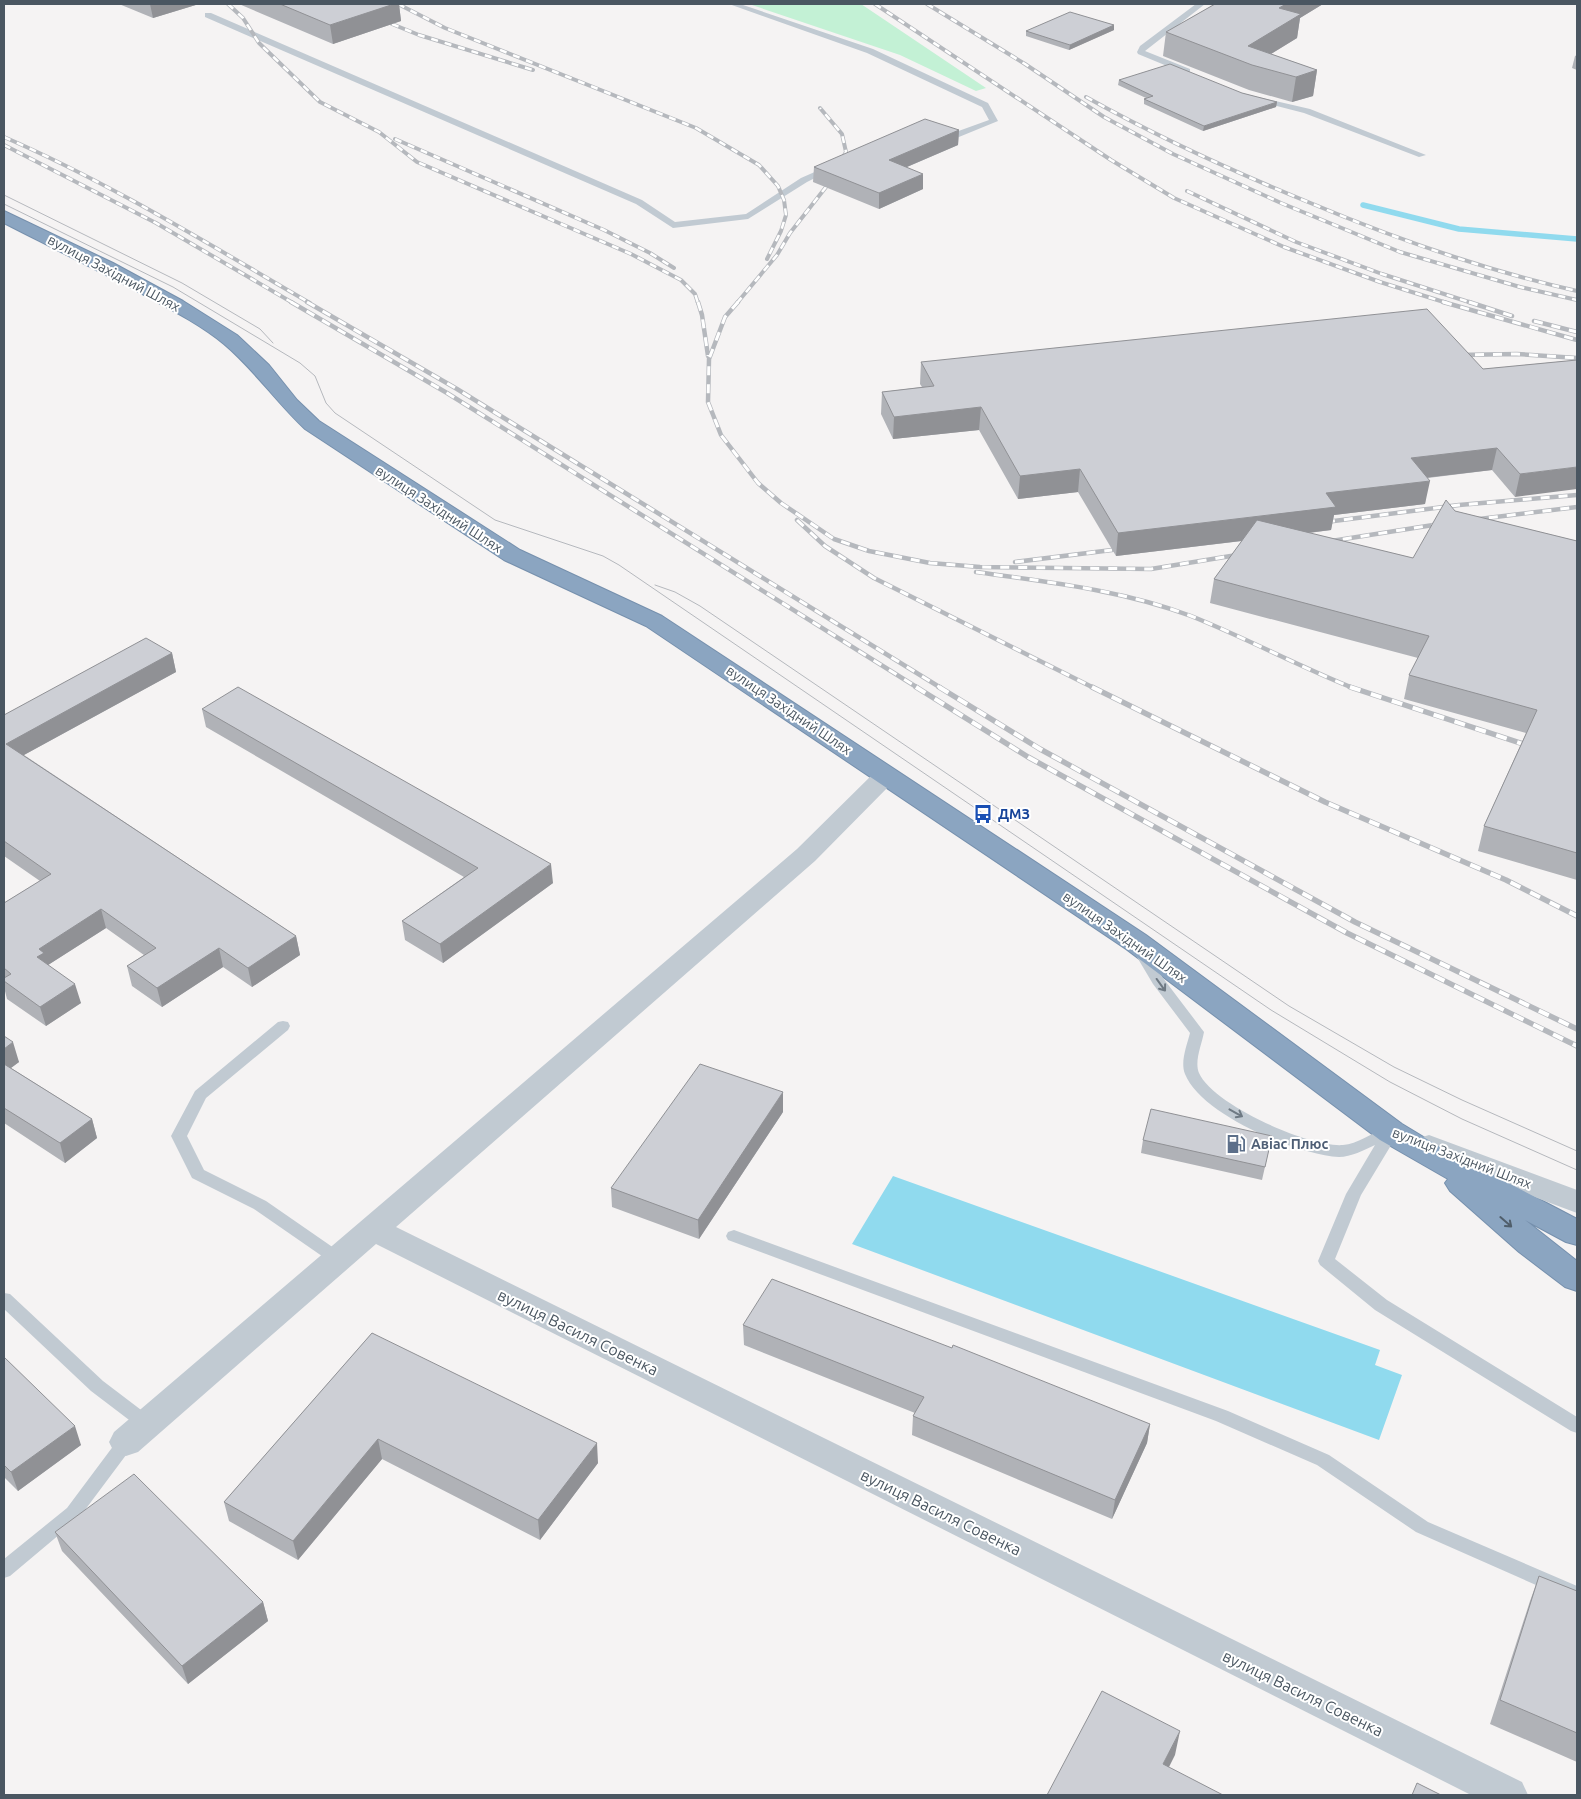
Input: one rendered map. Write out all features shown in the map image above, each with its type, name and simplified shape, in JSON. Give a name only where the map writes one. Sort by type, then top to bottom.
[{"type":"highway","name":"вулиця Західний Шлях","points":[[4,216],[106,267],[176,305],[230,339],[262,369],[290,404],[312,425],[384,474],[512,555],[654,621],[1136,942],[1391,1132]]},
{"type":"highway","points":[[1391,1132],[1429,1155],[1577,1233]]},
{"type":"highway","points":[[1429,1155],[1530,1243],[1577,1278]]},
{"type":"street","points":[[137,1433],[806,855],[886,775]]},
{"type":"street","name":"вулиця Західний Шлях","points":[[1391,1132],[1577,1202]]},
{"type":"street","name":"вулиця Василя Совенка","points":[[373,1229],[1508,1795]]},
{"type":"lane","points":[[733,4],[870,51],[985,105],[994,121],[954,136],[928,130]]},
{"type":"lane","points":[[1199,76],[1141,52],[1201,4]]},
{"type":"lane","points":[[208,15],[639,202],[673,225],[748,216],[804,180],[840,164]]},
{"type":"lane","points":[[1252,96],[1307,111],[1422,155]]},
{"type":"lane","points":[[1136,942],[1158,981],[1197,1032],[1192,1059],[1192,1073],[1202,1089],[1226,1108],[1262,1128],[1296,1142],[1319,1148],[1342,1151],[1391,1132]]},
{"type":"lane","points":[[283,1026],[200,1095],[179,1136],[198,1174],[260,1205],[338,1259]]},
{"type":"lane","points":[[1391,1132],[1354,1194],[1326,1261],[1381,1304],[1577,1426]]},
{"type":"lane","points":[[734,1236],[1222,1416],[1323,1460],[1422,1527],[1577,1595]]},
{"type":"lane","points":[[4,1298],[97,1386],[137,1433],[73,1513],[4,1570]]},
{"type":"green space","points":[[749,4],[861,4],[986,88],[976,91],[900,55]]},
{"type":"water","points":[[893,1176],[1380,1350],[1375,1365],[1402,1375],[1379,1440],[852,1244]]},
{"type":"building","points":[[280,4],[394,4],[330,25]]},
{"type":"building","points":[[1215,4],[1286,4],[1279,8],[1301,14],[1248,46],[1317,70],[1296,77],[1252,65],[1166,32]]},
{"type":"building","points":[[1070,12],[1114,25],[1070,45],[1026,31]]},
{"type":"building","points":[[1170,64],[1242,93],[1277,102],[1204,126],[1144,99],[1153,96],[1119,80]]},
{"type":"building","points":[[925,119],[959,130],[889,160],[923,174],[879,193],[814,167]]},
{"type":"building","points":[[1427,309],[1483,369],[1577,360],[1577,467],[1520,474],[1497,448],[1411,458],[1430,481],[1326,493],[1336,507],[1118,533],[1080,469],[1020,476],[981,407],[894,417],[882,392],[934,386],[921,362]]},
{"type":"building","points":[[1446,500],[1455,511],[1577,541],[1577,853],[1484,826],[1537,710],[1409,675],[1429,636],[1214,579],[1257,520],[1413,558]]},
{"type":"building","points":[[146,638],[172,653],[6,744],[296,936],[248,968],[219,948],[157,988],[127,966],[156,948],[101,909],[39,949],[44,953],[37,957],[75,984],[40,1007],[4,981],[4,978],[11,974],[4,968],[4,903],[51,874],[4,841],[4,715]]},
{"type":"building","points":[[238,687],[551,864],[440,944],[402,921],[478,868],[202,709]]},
{"type":"building","points":[[4,1036],[13,1042],[4,1049]]},
{"type":"building","points":[[4,1064],[92,1119],[60,1143],[4,1108]]},
{"type":"building","points":[[700,1064],[783,1092],[698,1220],[611,1188]]},
{"type":"building","points":[[1151,1109],[1272,1136],[1265,1167],[1143,1140]]},
{"type":"building","points":[[772,1279],[952,1348],[953,1345],[1150,1424],[1115,1500],[913,1416],[924,1397],[743,1325]]},
{"type":"building","points":[[372,1333],[597,1443],[538,1520],[378,1439],[293,1541],[224,1502]]},
{"type":"building","points":[[4,1357],[75,1426],[11,1472],[4,1465]]},
{"type":"building","points":[[134,1474],[263,1602],[182,1666],[55,1532]]},
{"type":"building","points":[[1539,1576],[1577,1591],[1577,1733],[1500,1700]]},
{"type":"building","points":[[1102,1691],[1180,1731],[1163,1764],[1223,1795],[1047,1795]]},
{"type":"building","points":[[1417,1783],[1441,1795],[1412,1795]]},
{"type":"waterway","points":[[1363,205],[1459,229],[1577,239]]},
{"type":"tram line","points":[[4,195],[182,283],[260,329],[273,343]]},
{"type":"tram line","points":[[4,204],[173,287],[300,363],[315,376],[326,403],[335,413],[495,520],[603,556],[619,565],[1271,1010],[1390,1082],[1462,1119],[1577,1170]]},
{"type":"tram line","points":[[655,585],[675,592],[700,606],[1289,1006],[1394,1067],[1462,1100],[1577,1151]]},
{"type":"railway","points":[[228,4],[243,18],[259,43],[320,102],[379,132],[417,162],[631,254],[681,280],[695,294],[698,303]]},
{"type":"railway","points":[[398,4],[445,28],[696,128],[759,165],[778,186],[784,200],[786,215],[781,231],[767,259]]},
{"type":"railway","points":[[875,4],[1111,160],[1174,198],[1284,247],[1380,282],[1447,303]]},
{"type":"railway","points":[[927,4],[1025,64],[1104,117],[1173,154],[1281,203],[1400,252],[1520,287],[1577,300]]},
{"type":"railway","points":[[392,24],[419,35],[533,70]]},
{"type":"railway","points":[[1086,97],[1196,153],[1341,216],[1407,241],[1474,263],[1577,291]]},
{"type":"railway","points":[[737,303],[777,255],[790,233],[826,187],[846,152],[842,134],[820,108]]},
{"type":"railway","points":[[4,137],[121,194],[310,303]]},
{"type":"railway","points":[[395,139],[604,230],[650,253],[674,268]]},
{"type":"railway","points":[[4,145],[156,223],[293,303]]},
{"type":"railway","points":[[1187,191],[1296,242],[1382,274],[1472,303]]},
{"type":"railway","points":[[291,302],[447,393],[918,688]]},
{"type":"railway","points":[[307,302],[457,389],[941,688]]},
{"type":"railway","points":[[698,302],[702,315],[708,356]]},
{"type":"railway","points":[[738,302],[725,317],[709,359],[708,402],[721,435],[758,483],[781,503],[834,539],[869,551],[930,563],[980,567],[1151,569],[1243,554]]},
{"type":"railway","points":[[1443,302],[1577,340]]},
{"type":"railway","points":[[1469,302],[1512,316]]},
{"type":"railway","points":[[1534,321],[1577,332]]},
{"type":"railway","points":[[1457,355],[1517,354],[1577,358]]},
{"type":"railway","points":[[1326,522],[1459,505],[1577,495]]},
{"type":"railway","points":[[1471,520],[1577,507]]},
{"type":"railway","points":[[797,520],[825,546],[874,578],[1092,687]]},
{"type":"railway","points":[[1325,542],[1446,523]]},
{"type":"railway","points":[[1015,562],[1112,550]]},
{"type":"railway","points":[[976,572],[1085,588],[1165,607],[1191,616],[1353,688]]},
{"type":"railway","points":[[916,687],[1028,757],[1347,933],[1577,1046]]},
{"type":"railway","points":[[939,687],[1040,749],[1355,922],[1577,1029]]},
{"type":"railway","points":[[1092,687],[1325,802],[1506,880],[1577,916]]},
{"type":"railway","points":[[1353,688],[1526,745]]},
{"type":"place","name":"ДМЗ","points":[[983,814]]},
{"type":"place","name":"Авіас Плюс","points":[[1236,1144]]}]
